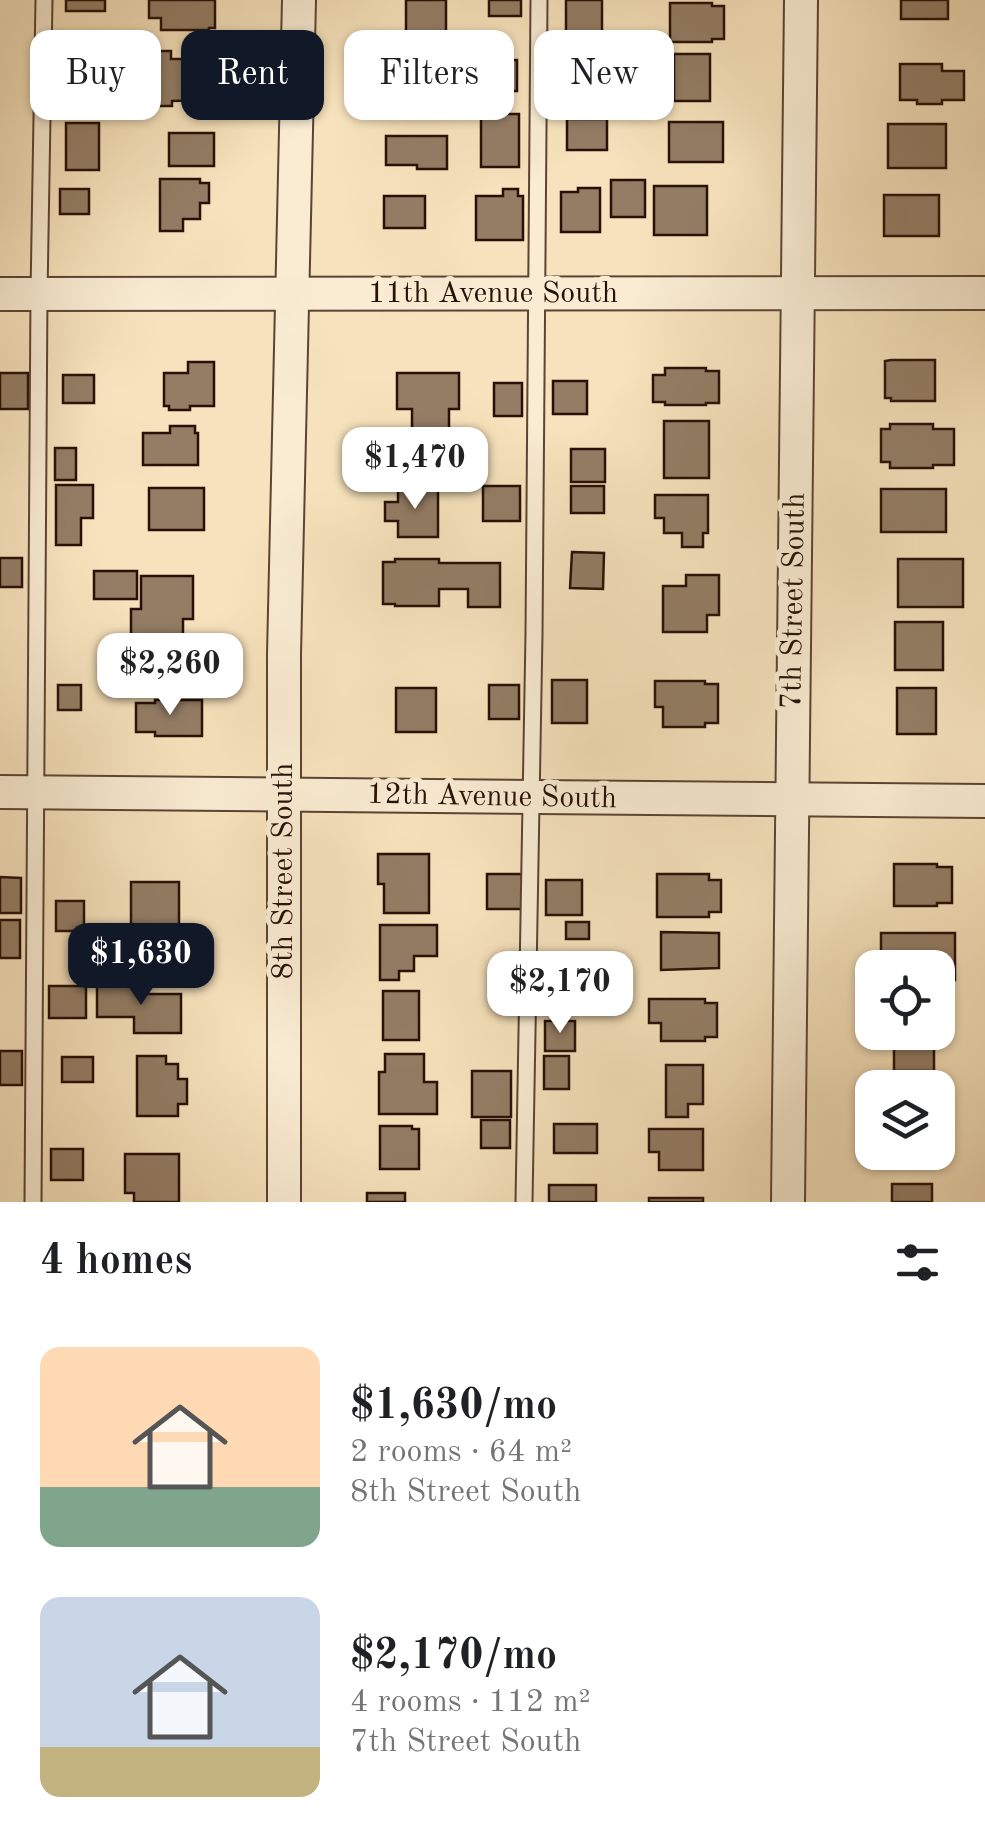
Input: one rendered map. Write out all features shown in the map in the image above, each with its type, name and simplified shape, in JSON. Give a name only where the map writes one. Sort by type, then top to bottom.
[{"type":"street","name":"8th Street South","points":[[284,1202],[284,654],[299,0]]},
{"type":"street","name":"7th Street South","points":[[788,1202],[801,0]]},
{"type":"street","name":"11th Avenue South","points":[[0,294],[985,294]]},
{"type":"street","name":"12th Avenue South","points":[[0,792],[985,801]]},
{"type":"lane","points":[[33,1202],[44,0]]},
{"type":"lane","points":[[524,1202],[539,0]]},
{"type":"building","points":[[66,0],[105,0],[105,11],[66,11]]},
{"type":"building","points":[[149,0],[215,0],[215,28],[209,30],[161,30],[161,18],[149,18]]},
{"type":"building","points":[[406,0],[446,0],[446,30],[406,30]]},
{"type":"building","points":[[489,0],[521,0],[521,16],[489,16]]},
{"type":"building","points":[[566,0],[602,0],[602,30],[566,30]]},
{"type":"building","points":[[901,0],[948,0],[948,19],[901,19]]},
{"type":"building","points":[[670,3],[724,6],[724,39],[674,42],[674,30],[670,30]]},
{"type":"building","points":[[161,51],[171,51],[171,59],[181,59],[181,101],[172,101],[172,106],[161,106]]},
{"type":"building","points":[[674,54],[710,54],[710,101],[674,101]]},
{"type":"building","points":[[514,60],[517,60],[514,91]]},
{"type":"building","points":[[900,64],[942,64],[942,71],[964,71],[964,100],[917,104],[917,100],[900,100]]},
{"type":"building","points":[[514,114],[519,114],[519,167],[481,167],[481,120],[514,120]]},
{"type":"building","points":[[567,120],[607,120],[607,150],[567,150]]},
{"type":"building","points":[[669,122],[723,122],[723,162],[669,162]]},
{"type":"building","points":[[66,123],[99,123],[99,170],[66,170]]},
{"type":"building","points":[[888,124],[946,124],[946,168],[888,168]]},
{"type":"building","points":[[169,133],[214,133],[214,166],[169,166]]},
{"type":"building","points":[[386,136],[447,136],[447,169],[386,165]]},
{"type":"building","points":[[160,179],[200,179],[200,183],[209,183],[209,203],[200,203],[200,219],[183,219],[183,231],[160,231]]},
{"type":"building","points":[[611,180],[645,180],[645,217],[611,217]]},
{"type":"building","points":[[654,186],[707,186],[707,235],[654,235]]},
{"type":"building","points":[[578,188],[600,188],[600,232],[561,232],[561,192],[578,192]]},
{"type":"building","points":[[60,189],[89,189],[89,214],[60,214]]},
{"type":"building","points":[[503,189],[518,189],[518,196],[523,196],[523,240],[476,240],[476,196],[503,196]]},
{"type":"building","points":[[884,195],[939,195],[939,236],[884,236]]},
{"type":"building","points":[[384,196],[425,196],[425,228],[384,228]]},
{"type":"building","points":[[935,360],[935,401],[885,398],[885,361]]},
{"type":"building","points":[[188,362],[214,362],[214,406],[169,410],[169,406],[164,406],[164,373],[188,373]]},
{"type":"building","points":[[665,368],[719,371],[719,403],[653,402],[653,375],[665,375]]},
{"type":"building","points":[[0,373],[28,373],[28,409],[0,409]]},
{"type":"building","points":[[397,373],[459,373],[459,409],[449,409],[449,440],[412,440],[412,409],[397,409]]},
{"type":"building","points":[[63,375],[94,375],[94,403],[63,403]]},
{"type":"building","points":[[553,381],[587,381],[587,414],[553,414]]},
{"type":"building","points":[[494,383],[522,383],[522,416],[494,416]]},
{"type":"building","points":[[664,421],[709,421],[709,478],[664,478]]},
{"type":"building","points":[[890,424],[933,424],[933,429],[954,429],[954,465],[890,468],[890,462],[881,462],[881,429],[890,429]]},
{"type":"building","points":[[170,426],[195,426],[198,465],[143,465],[143,433],[170,433]]},
{"type":"building","points":[[55,448],[76,448],[76,480],[55,480]]},
{"type":"building","points":[[571,449],[605,449],[605,482],[571,482]]},
{"type":"building","points":[[56,485],[93,485],[93,518],[81,518],[81,545],[56,545]]},
{"type":"building","points":[[483,486],[520,486],[520,521],[483,521]]},
{"type":"building","points":[[571,486],[604,486],[604,513],[571,513]]},
{"type":"building","points":[[398,487],[438,487],[438,537],[398,537],[398,521],[385,521],[385,502],[398,502]]},
{"type":"building","points":[[149,488],[204,488],[204,530],[149,530]]},
{"type":"building","points":[[881,489],[946,489],[946,532],[881,532]]},
{"type":"building","points":[[655,495],[708,495],[708,533],[703,533],[703,547],[682,547],[682,533],[664,533],[664,518],[655,518]]},
{"type":"building","points":[[572,552],[604,553],[603,589],[570,588]]},
{"type":"building","points":[[0,558],[22,558],[22,587],[0,587]]},
{"type":"building","points":[[395,559],[500,563],[500,607],[468,607],[468,589],[439,589],[439,606],[383,604],[383,562]]},
{"type":"building","points":[[898,559],[963,559],[963,607],[898,607]]},
{"type":"building","points":[[94,571],[137,571],[137,599],[94,599]]},
{"type":"building","points":[[686,575],[719,575],[719,615],[707,615],[707,632],[663,632],[663,586],[686,586]]},
{"type":"building","points":[[141,576],[193,576],[193,619],[183,619],[183,649],[131,649],[131,609],[141,609]]},
{"type":"building","points":[[895,622],[943,622],[943,670],[895,670]]},
{"type":"building","points":[[552,680],[587,680],[587,723],[552,723]]},
{"type":"building","points":[[655,681],[718,684],[718,723],[705,723],[705,727],[663,727],[663,707],[655,707]]},
{"type":"building","points":[[58,685],[81,685],[81,710],[58,710]]},
{"type":"building","points":[[489,685],[519,685],[519,719],[489,719]]},
{"type":"building","points":[[396,688],[436,688],[436,732],[396,732]]},
{"type":"building","points":[[897,688],[936,688],[936,734],[897,734]]},
{"type":"building","points":[[202,700],[202,736],[136,732],[136,703]]},
{"type":"building","points":[[378,854],[429,854],[429,913],[384,913],[384,884],[378,884]]},
{"type":"building","points":[[894,864],[952,867],[952,903],[894,906]]},
{"type":"building","points":[[487,874],[522,874],[522,909],[487,909]]},
{"type":"building","points":[[657,874],[709,874],[709,880],[721,880],[721,912],[709,912],[709,917],[657,917]]},
{"type":"building","points":[[0,877],[21,878],[21,913],[0,913]]},
{"type":"building","points":[[546,880],[582,880],[582,915],[546,915]]},
{"type":"building","points":[[131,882],[179,882],[179,933],[131,933]]},
{"type":"building","points":[[56,901],[84,901],[84,931],[56,931]]},
{"type":"building","points":[[0,920],[20,920],[20,958],[0,958]]},
{"type":"building","points":[[566,922],[589,922],[589,939],[566,939]]},
{"type":"building","points":[[380,925],[437,925],[437,956],[414,956],[414,971],[399,971],[399,980],[380,980]]},
{"type":"building","points":[[661,932],[719,933],[719,968],[661,970]]},
{"type":"building","points":[[881,933],[955,933],[955,950],[881,950]]},
{"type":"building","points":[[558,956],[583,956],[583,987],[558,987]]},
{"type":"building","points":[[97,984],[136,984],[136,994],[181,994],[181,1033],[134,1033],[134,1017],[97,1017]]},
{"type":"building","points":[[49,986],[86,986],[86,1018],[49,1018]]},
{"type":"building","points":[[383,991],[419,991],[419,1040],[383,1040]]},
{"type":"building","points":[[649,999],[705,999],[705,1003],[717,1003],[717,1037],[705,1037],[705,1041],[661,1041],[661,1023],[649,1023]]},
{"type":"building","points":[[545,1021],[575,1021],[575,1051],[545,1051]]},
{"type":"building","points":[[894,1050],[934,1050],[934,1070],[894,1070]]},
{"type":"building","points":[[0,1051],[22,1051],[22,1085],[0,1085]]},
{"type":"building","points":[[385,1054],[424,1054],[424,1082],[437,1082],[437,1114],[379,1114],[379,1072],[385,1072]]},
{"type":"building","points":[[137,1056],[166,1056],[166,1064],[178,1064],[178,1079],[187,1079],[187,1104],[178,1104],[178,1116],[137,1116]]},
{"type":"building","points":[[544,1056],[569,1056],[569,1089],[544,1089]]},
{"type":"building","points":[[62,1057],[93,1057],[93,1082],[62,1082]]},
{"type":"building","points":[[666,1065],[703,1065],[703,1104],[688,1104],[688,1117],[666,1117]]},
{"type":"building","points":[[472,1071],[511,1071],[511,1117],[472,1117]]},
{"type":"building","points":[[481,1120],[510,1120],[510,1148],[481,1148]]},
{"type":"building","points":[[554,1124],[597,1124],[597,1153],[554,1153]]},
{"type":"building","points":[[380,1126],[419,1129],[419,1169],[380,1169]]},
{"type":"building","points":[[649,1129],[703,1129],[703,1170],[659,1170],[659,1152],[649,1152]]},
{"type":"building","points":[[51,1149],[83,1149],[83,1180],[51,1180]]},
{"type":"building","points":[[125,1154],[179,1154],[179,1202],[134,1202],[134,1193],[125,1193]]},
{"type":"building","points":[[892,1184],[932,1184],[932,1202],[892,1202]]},
{"type":"building","points":[[549,1185],[596,1185],[596,1202],[549,1202]]},
{"type":"building","points":[[367,1193],[405,1193],[405,1202],[367,1202]]},
{"type":"building","points":[[649,1198],[703,1198],[703,1202],[649,1202]]}]
